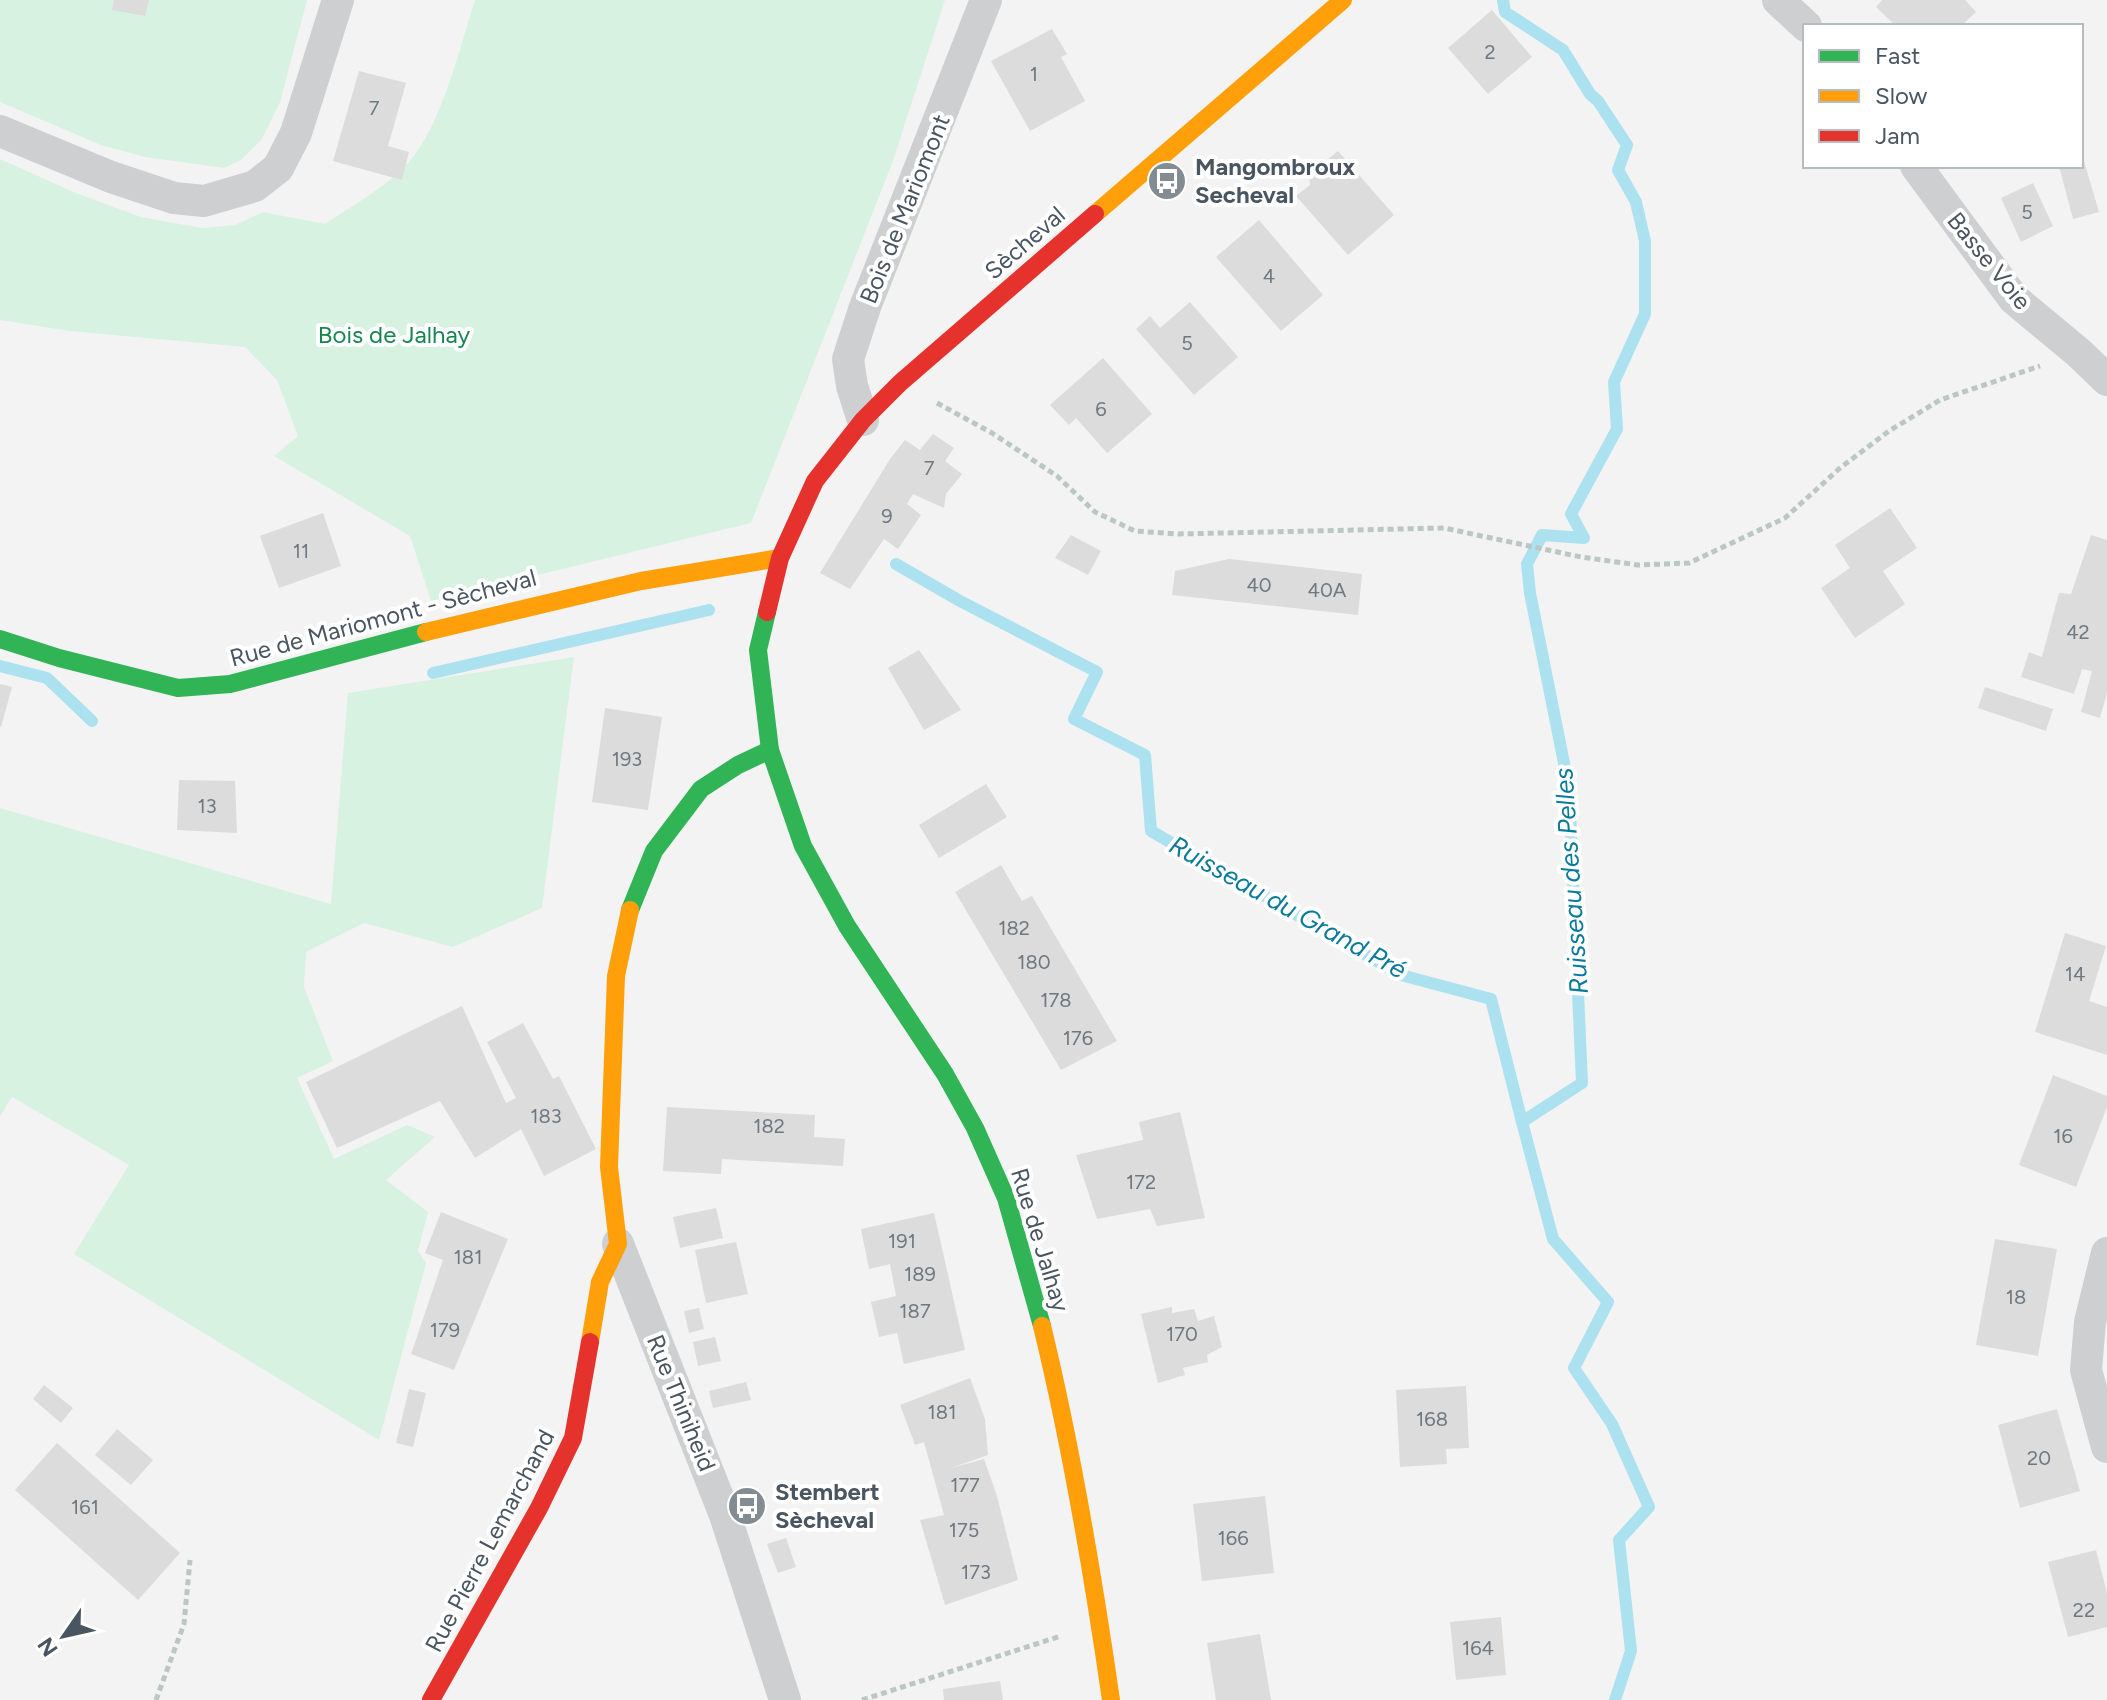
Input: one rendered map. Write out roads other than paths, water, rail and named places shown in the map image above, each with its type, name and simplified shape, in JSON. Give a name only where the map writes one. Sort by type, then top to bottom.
[{"type":"main road","name":"Sècheval","points":[[780,558],[815,481],[863,420],[900,383],[1343,0]]},
{"type":"main road","name":"Rue de Mariomont - Sècheval","points":[[0,639],[59,658],[178,688],[230,684],[567,595],[714,566],[780,558]]},
{"type":"main road","name":"Rue de Jalhay","points":[[780,558],[758,650],[770,750],[803,846],[847,926],[945,1074],[975,1128],[1006,1198],[1028,1269],[1053,1371],[1100,1623],[1111,1700]]},
{"type":"main road","points":[[618,1244],[609,1167],[616,976],[626,920],[654,851],[701,789],[738,765],[770,750]]},
{"type":"main road","name":"Rue Pierre Lemarchand","points":[[431,1700],[539,1508],[573,1438],[600,1282],[618,1244]]},
{"type":"street","points":[[0,131],[111,177],[174,198],[204,201],[255,186],[278,168],[296,133],[338,0]]},
{"type":"street","name":"Bois de Mariomont","points":[[863,420],[852,386],[848,359],[865,307],[986,0]]},
{"type":"street","points":[[1778,0],[1804,24]]},
{"type":"street","name":"Basse Voie","points":[[1917,168],[2014,299],[2107,380]]},
{"type":"street","name":"Rue Thiniheid","points":[[618,1244],[725,1515],[785,1700]]},
{"type":"street","points":[[2107,1253],[2090,1322],[2086,1370],[2107,1447]]},
{"type":"waterway","name":"Ruisseau des Pelles","points":[[1503,0],[1505,12],[1563,50],[1627,145],[1618,170],[1636,202],[1645,241],[1645,314],[1614,382],[1617,429],[1571,514],[1584,538],[1542,535],[1527,564],[1569,788],[1582,1083],[1522,1122],[1553,1239],[1608,1302],[1574,1368],[1612,1424],[1649,1507],[1619,1540],[1631,1651],[1615,1700]]},
{"type":"waterway","name":"Ruisseau du Grand Pré","points":[[896,564],[1097,672],[1074,719],[1145,755],[1151,831],[1401,975],[1491,999],[1522,1122]]},
{"type":"waterway","name":"Ruisseau du Grand Pré","points":[[433,673],[709,610]]},
{"type":"waterway","name":"Ruisseau du Grand Pré","points":[[0,666],[47,678],[92,721]]},
{"type":"place","name":"Mangombroux Secheval","points":[[1167,181]]},
{"type":"place","name":"Stembert Sècheval","points":[[747,1506]]},
{"type":"park label","name":"Bois de Jalhay","points":[[394,335]]}]
